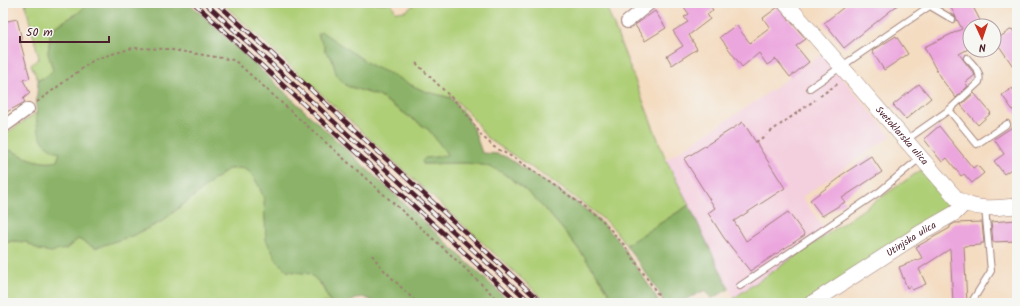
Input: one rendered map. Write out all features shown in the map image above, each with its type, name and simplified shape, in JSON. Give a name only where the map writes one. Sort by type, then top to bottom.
[{"type":"street","points":[[628,22],[650,3]]},
{"type":"street","name":"Svetoklarska ulica","points":[[786,3],[843,72],[906,140],[951,193],[964,204]]},
{"type":"street","points":[[3,127],[28,109]]},
{"type":"street","points":[[964,204],[973,207],[985,208],[1017,206]]},
{"type":"street","name":"Utinjska ulica","points":[[812,303],[920,233],[955,213],[964,204]]},
{"type":"lane","points":[[810,88],[843,72],[932,4],[952,20]]},
{"type":"lane","points":[[906,140],[949,110],[979,82],[979,72],[967,58]]},
{"type":"lane","points":[[949,110],[977,144],[1007,124]]},
{"type":"lane","points":[[740,286],[879,192],[921,157]]},
{"type":"lane","points":[[971,303],[991,272],[985,208]]},
{"type":"path","points":[[28,109],[95,59],[133,48],[167,49],[234,60],[449,253],[501,303]]},
{"type":"path","points":[[416,63],[462,108],[482,136],[494,147],[514,158],[556,186],[602,220],[624,245],[657,293],[662,303]]},
{"type":"path","points":[[820,96],[843,72]]},
{"type":"path","points":[[770,132],[815,100]]},
{"type":"path","points":[[756,142],[766,136]]},
{"type":"path","points":[[372,255],[381,267],[417,303]]},
{"type":"shaded area","points":[[822,54],[891,136],[802,197],[828,234],[734,298],[666,160],[759,99]]},
{"type":"green space","points":[[25,3],[88,3],[78,13],[51,29],[48,53],[53,70],[46,77],[38,80],[31,65],[39,58]]},
{"type":"green space","points":[[88,3],[189,3],[511,303],[375,303],[362,297],[350,302],[332,303],[322,285],[310,274],[287,271],[277,261],[266,240],[264,199],[259,186],[250,172],[242,168],[228,169],[161,222],[134,235],[95,248],[78,239],[66,249],[51,252],[39,250],[26,242],[12,241],[3,244],[3,152],[10,150],[39,161],[57,161],[60,153],[46,145],[39,132],[36,114],[38,80],[46,77],[53,70],[48,53],[51,29],[78,13]]},
{"type":"green space","points":[[222,3],[391,3],[396,12],[406,11],[416,3],[605,3],[666,160],[689,205],[626,245],[614,229],[596,213],[555,183],[487,138],[472,117],[451,95],[451,98],[424,91],[372,66],[356,55],[318,34],[325,51],[332,59],[337,76],[347,86],[379,96],[429,130],[447,155],[423,164],[476,164],[493,168],[509,177],[544,208],[578,248],[615,303],[548,303]]},
{"type":"green space","points":[[322,32],[372,66],[424,91],[451,98],[467,117],[475,133],[482,153],[497,154],[506,157],[569,197],[596,217],[618,240],[654,293],[659,303],[615,303],[578,248],[561,227],[544,208],[509,177],[493,168],[476,164],[423,164],[422,161],[425,158],[447,155],[429,130],[379,96],[347,86],[337,76],[332,59],[325,51],[324,46],[317,34]]},
{"type":"green space","points":[[36,113],[38,130],[60,153],[57,161],[39,161],[10,150],[3,152],[3,136]]},
{"type":"green space","points":[[242,168],[251,172],[259,186],[264,199],[265,220],[287,271],[307,272],[313,275],[332,303],[3,303],[3,244],[12,241],[26,242],[39,250],[66,249],[78,239],[95,247],[134,235],[161,222],[228,169]]},
{"type":"green space","points":[[921,170],[947,200],[948,205],[945,211],[804,303],[736,303],[734,298]]},
{"type":"green space","points":[[689,205],[729,289],[711,299],[706,290],[678,303],[664,303],[659,292],[626,245]]},
{"type":"building","points":[[681,3],[708,3],[713,10],[707,14],[710,19],[689,35],[697,49],[672,65],[667,56],[683,46],[673,31],[688,22],[684,17],[689,14]]},
{"type":"building","points":[[849,3],[900,3],[844,48],[824,23]]},
{"type":"building","points":[[957,3],[971,3],[979,18],[962,18],[962,29],[950,6]]},
{"type":"building","points":[[778,7],[806,39],[796,46],[809,62],[790,77],[776,59],[767,65],[759,53],[742,67],[720,37],[736,25],[750,43],[770,28],[763,18]]},
{"type":"building","points":[[655,11],[666,28],[645,41],[635,25]]},
{"type":"building","points":[[17,19],[22,40],[20,41],[30,78],[23,80],[30,93],[23,99],[25,102],[3,114],[3,22]]},
{"type":"building","points":[[962,29],[962,52],[959,54],[975,75],[965,83],[968,86],[956,98],[940,77],[924,47]]},
{"type":"building","points":[[1012,29],[1017,36],[1017,72],[1002,50],[1002,35]]},
{"type":"building","points":[[896,36],[908,54],[884,70],[872,51]]},
{"type":"building","points":[[919,84],[931,98],[906,119],[893,105]]},
{"type":"building","points":[[1012,88],[1017,95],[1017,116],[1002,95]]},
{"type":"building","points":[[974,93],[991,113],[978,125],[961,105]]},
{"type":"building","points":[[743,122],[785,188],[734,221],[746,241],[788,212],[805,235],[750,271],[724,238],[708,213],[715,208],[684,159]]},
{"type":"building","points":[[1017,124],[1017,165],[1004,174],[994,161],[1004,154],[994,139]]},
{"type":"building","points":[[939,126],[973,168],[977,165],[984,173],[972,183],[964,174],[961,176],[947,158],[942,162],[924,139]]},
{"type":"building","points":[[871,156],[882,172],[842,198],[845,202],[822,216],[810,200],[841,177],[840,176]]},
{"type":"building","points":[[1016,220],[1017,241],[993,242],[991,222]]},
{"type":"building","points":[[982,222],[984,243],[981,243],[981,245],[964,246],[967,303],[953,303],[950,249],[919,269],[926,284],[912,290],[910,286],[907,288],[899,267],[922,258],[916,247],[950,228],[950,226],[955,223]]},
{"type":"railway","points":[[194,3],[519,303]]},
{"type":"railway","points":[[205,3],[531,303]]},
{"type":"railway","points":[[217,3],[542,303]]}]
